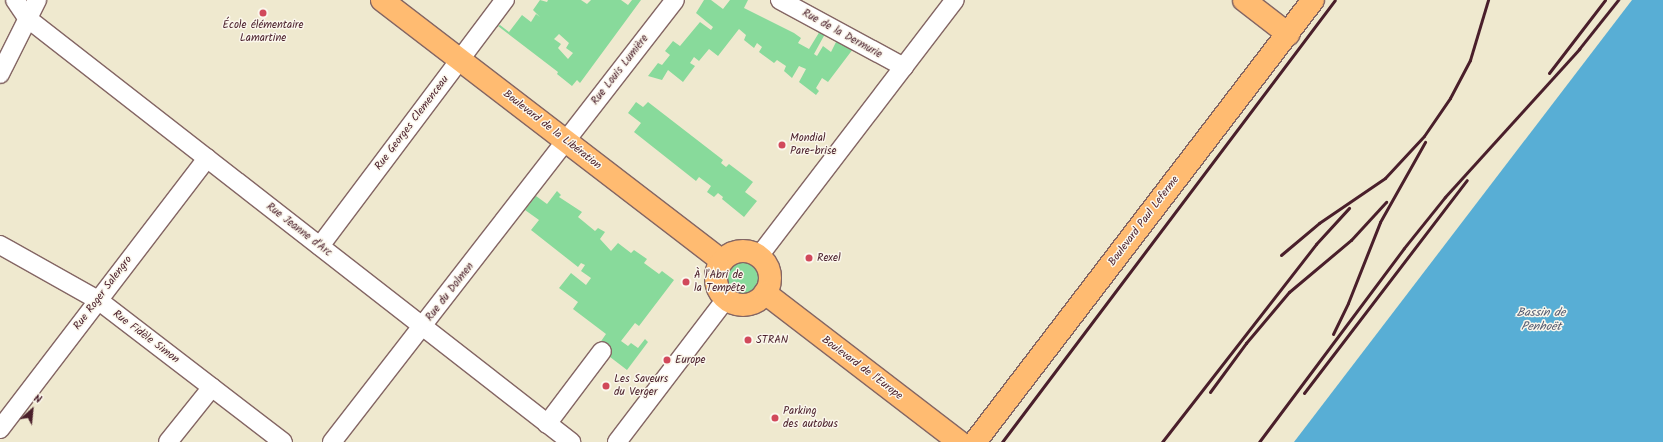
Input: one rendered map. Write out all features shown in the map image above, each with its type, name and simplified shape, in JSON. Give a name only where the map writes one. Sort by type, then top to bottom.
[{"type":"main road","name":"Boulevard de la Libération","points":[[382,0],[722,261]]},
{"type":"main road","points":[[1244,0],[1288,34]]},
{"type":"main road","name":"Boulevard Paul Leferme","points":[[975,442],[1288,34],[1312,0]]},
{"type":"main road","points":[[744,250],[759,256],[769,269],[769,286],[765,293],[747,304],[726,299],[717,285],[718,268],[722,261],[728,255],[744,250]]},
{"type":"main road","name":"Boulevard de l'Europe","points":[[765,293],[959,442]]},
{"type":"street","name":"Rue Jeanne d'Arc","points":[[15,0],[27,18],[571,442]]},
{"type":"street","points":[[0,74],[37,0]]},
{"type":"street","name":"Rue Georges Clemenceau","points":[[320,246],[505,0]]},
{"type":"street","name":"Rue Louis Lumière","points":[[566,141],[674,0]]},
{"type":"street","name":"Rue de la Dermurie","points":[[780,0],[904,68]]},
{"type":"street","points":[[759,256],[956,0]]},
{"type":"street","name":"Rue du Dolmen","points":[[332,442],[423,327],[566,141]]},
{"type":"street","name":"Rue Roger Salengro","points":[[0,429],[207,158]]},
{"type":"street","name":"Rue Fidèle Simon","points":[[0,245],[98,300],[283,442]]},
{"type":"street","points":[[617,442],[726,299]]},
{"type":"street","points":[[547,424],[602,351]]},
{"type":"street","points":[[168,442],[212,387]]},
{"type":"green space","points":[[540,0],[547,2],[548,0],[581,0],[587,4],[591,0],[621,0],[628,5],[632,0],[641,0],[580,83],[577,80],[572,86],[557,74],[558,72],[498,26],[500,25],[509,32],[522,15],[531,22],[536,14],[540,17],[533,10]],"holes":[[[559,34],[569,43],[566,48],[573,53],[568,59],[558,48],[561,44],[554,39]]]},
{"type":"green space","points":[[704,0],[711,0],[723,9],[730,0],[748,0],[744,8],[794,33],[801,38],[798,43],[809,49],[820,31],[825,34],[814,54],[817,56],[823,46],[831,52],[837,40],[853,49],[828,82],[822,78],[816,88],[819,91],[816,95],[799,82],[806,69],[799,66],[792,78],[784,71],[786,66],[777,60],[774,63],[759,52],[762,47],[757,43],[754,48],[744,40],[746,35],[739,29],[718,56],[709,49],[699,61],[694,57],[690,63],[695,66],[683,82],[668,70],[662,80],[648,76],[658,63],[662,65],[670,55],[665,51],[673,41],[680,46],[700,22],[711,30],[713,27],[696,13]]},
{"type":"green space","points":[[636,102],[643,107],[648,102],[723,160],[721,163],[726,167],[729,164],[753,182],[745,192],[757,201],[744,217],[722,199],[723,197],[718,193],[714,197],[707,192],[711,186],[699,177],[696,181],[634,132],[641,123],[628,113]]},
{"type":"green space","points":[[557,191],[561,195],[559,197],[582,212],[578,217],[595,231],[598,228],[605,232],[600,239],[611,251],[618,243],[631,253],[634,250],[647,259],[644,263],[659,274],[662,271],[674,280],[639,326],[635,323],[621,341],[628,346],[631,343],[638,348],[645,339],[648,342],[627,370],[597,347],[606,334],[573,309],[578,302],[559,288],[571,273],[586,285],[591,278],[581,271],[585,265],[581,263],[578,267],[531,230],[539,220],[525,210],[536,196],[547,204]]},
{"type":"green space","points":[[739,258],[747,258],[757,263],[761,270],[761,284],[757,291],[747,296],[739,296],[729,291],[727,288],[724,281],[724,273],[729,263],[732,261]]},
{"type":"water","name":"Bassin de Penhoët","points":[[1632,0],[1663,0],[1663,442],[1294,442]]},
{"type":"railway","points":[[1002,442],[1335,0]]},
{"type":"railway","points":[[1281,255],[1319,223],[1385,178],[1424,136],[1450,98],[1470,60],[1488,0]]},
{"type":"railway","points":[[1549,73],[1605,0]]},
{"type":"railway","points":[[1259,442],[1404,248],[1445,197],[1579,49],[1618,0]]},
{"type":"railway","points":[[1333,334],[1348,303],[1380,222],[1425,142]]},
{"type":"railway","points":[[1304,393],[1467,180]]},
{"type":"railway","points":[[1210,392],[1246,343],[1289,292],[1351,240],[1386,202]]},
{"type":"railway","points":[[1162,442],[1316,244],[1349,208]]},
{"type":"place","name":"École élémentaire Lamartine","points":[[263,13]]},
{"type":"place","name":"Mondial Pare-brise","points":[[782,145]]},
{"type":"place","name":"Rexel","points":[[809,258]]},
{"type":"place","name":"À l'Abri de la Tempête","points":[[686,282]]},
{"type":"place","name":"STRAN","points":[[748,340]]},
{"type":"place","name":"Europe","points":[[667,360]]},
{"type":"place","name":"Les Saveurs du Verger","points":[[606,386]]},
{"type":"place","name":"Parking des autobus","points":[[775,418]]}]
